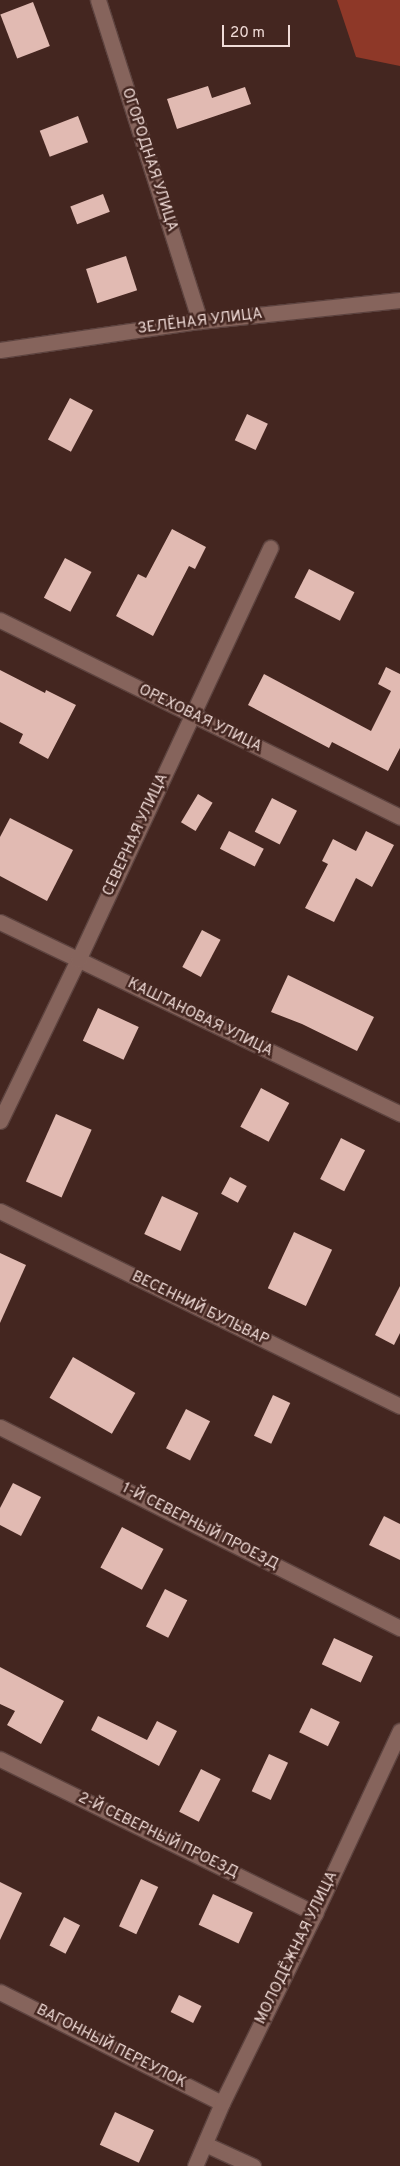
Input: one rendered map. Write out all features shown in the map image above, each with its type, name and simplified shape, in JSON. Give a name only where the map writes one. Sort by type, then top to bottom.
[{"type":"street","name":"ОГОРОДНАЯ УЛИЦА","points":[[98,0],[200,321]]},
{"type":"street","name":"ЗЕЛЁНАЯ УЛИЦА","points":[[0,350],[200,321],[400,300]]},
{"type":"street","name":"СЕВЕРНАЯ УЛИЦА","points":[[0,1121],[78,960],[270,548]]},
{"type":"street","name":"ОРЕХОВАЯ УЛИЦА","points":[[0,620],[400,817]]},
{"type":"street","name":"КАШТАНОВАЯ УЛИЦА","points":[[0,922],[400,1114]]},
{"type":"street","name":"ВЕСЕННИЙ БУЛЬВАР","points":[[0,1211],[400,1406]]},
{"type":"street","name":"1-Й СЕВЕРНЫЙ ПРОЕЗД","points":[[0,1427],[400,1628]]},
{"type":"street","name":"МОЛОДЁЖНАЯ УЛИЦА","points":[[195,2166],[222,2103],[315,1913],[400,1731]]},
{"type":"street","name":"2-Й СЕВЕРНЫЙ ПРОЕЗД","points":[[0,1759],[315,1913]]},
{"type":"street","name":"ВАГОННЫЙ ПЕРЕУЛОК","points":[[0,1992],[222,2103]]},
{"type":"street","points":[[205,2144],[253,2166]]},
{"type":"shaded area","points":[[337,0],[400,0],[400,66],[356,57]]},
{"type":"building","points":[[33,2],[50,46],[17,58],[0,15]]},
{"type":"building","points":[[208,86],[212,98],[245,87],[251,104],[177,129],[167,99]]},
{"type":"building","points":[[78,116],[88,142],[50,157],[40,131]]},
{"type":"building","points":[[103,194],[110,212],[77,224],[70,207]]},
{"type":"building","points":[[126,256],[137,290],[97,303],[86,269]]},
{"type":"building","points":[[70,398],[93,410],[71,452],[48,439]]},
{"type":"building","points":[[247,414],[268,424],[256,450],[235,440]]},
{"type":"building","points":[[172,529],[206,547],[195,569],[189,566],[153,636],[116,616],[138,574],[146,578]]},
{"type":"building","points":[[65,558],[91,572],[70,612],[44,598]]},
{"type":"building","points":[[309,569],[354,592],[340,621],[294,598]]},
{"type":"building","points":[[386,667],[400,674],[400,748],[388,771],[332,742],[329,748],[248,705],[264,674],[371,731],[391,691],[378,684]]},
{"type":"building","points":[[0,670],[45,693],[46,690],[76,705],[48,759],[19,743],[23,734],[0,722]]},
{"type":"building","points":[[198,794],[213,803],[196,831],[181,822]]},
{"type":"building","points":[[272,798],[297,811],[280,845],[255,832]]},
{"type":"building","points":[[10,818],[73,850],[47,901],[0,876],[0,837]]},
{"type":"building","points":[[229,831],[264,849],[255,867],[220,849]]},
{"type":"building","points":[[366,831],[394,845],[372,887],[356,878],[334,922],[305,908],[328,864],[322,861],[333,839],[356,851]]},
{"type":"building","points":[[202,930],[221,940],[201,977],[182,967]]},
{"type":"building","points":[[288,975],[374,1017],[357,1051],[302,1024],[271,1012]]},
{"type":"building","points":[[98,1008],[139,1027],[124,1060],[83,1041]]},
{"type":"building","points":[[261,1088],[289,1103],[269,1142],[240,1127]]},
{"type":"building","points":[[56,1114],[92,1130],[62,1197],[26,1182]]},
{"type":"building","points":[[341,1138],[365,1150],[344,1191],[320,1179]]},
{"type":"building","points":[[230,1177],[247,1186],[238,1203],[221,1194]]},
{"type":"building","points":[[162,1196],[198,1213],[181,1251],[144,1234]]},
{"type":"building","points":[[294,1232],[332,1250],[306,1306],[268,1288]]},
{"type":"building","points":[[0,1253],[26,1265],[0,1323]]},
{"type":"building","points":[[400,1286],[400,1333],[394,1345],[375,1335]]},
{"type":"building","points":[[73,1357],[135,1393],[112,1434],[50,1398]]},
{"type":"building","points":[[273,1395],[290,1403],[271,1444],[254,1436]]},
{"type":"building","points":[[186,1409],[210,1421],[190,1460],[166,1448]]},
{"type":"building","points":[[13,1483],[41,1497],[21,1536],[0,1525],[0,1508]]},
{"type":"building","points":[[384,1516],[400,1524],[400,1560],[369,1545]]},
{"type":"building","points":[[122,1527],[163,1549],[142,1590],[100,1568]]},
{"type":"building","points":[[165,1589],[187,1600],[168,1638],[146,1626]]},
{"type":"building","points":[[334,1638],[373,1656],[361,1682],[322,1664]]},
{"type":"building","points":[[0,1667],[64,1701],[41,1744],[7,1725],[15,1711],[0,1704]]},
{"type":"building","points":[[311,1708],[340,1722],[328,1746],[299,1732]]},
{"type":"building","points":[[98,1716],[147,1740],[157,1721],[177,1731],[159,1766],[91,1730]]},
{"type":"building","points":[[269,1754],[288,1763],[271,1800],[252,1791]]},
{"type":"building","points":[[201,1769],[221,1779],[199,1822],[179,1812]]},
{"type":"building","points":[[141,1879],[158,1887],[136,1934],[119,1926]]},
{"type":"building","points":[[0,1882],[22,1893],[0,1940]]},
{"type":"building","points":[[213,1894],[253,1913],[239,1943],[199,1925]]},
{"type":"building","points":[[64,1917],[80,1925],[66,1954],[49,1946]]},
{"type":"building","points":[[179,1995],[201,2006],[193,2023],[171,2012]]},
{"type":"building","points":[[115,2112],[154,2130],[139,2163],[100,2145]]}]
